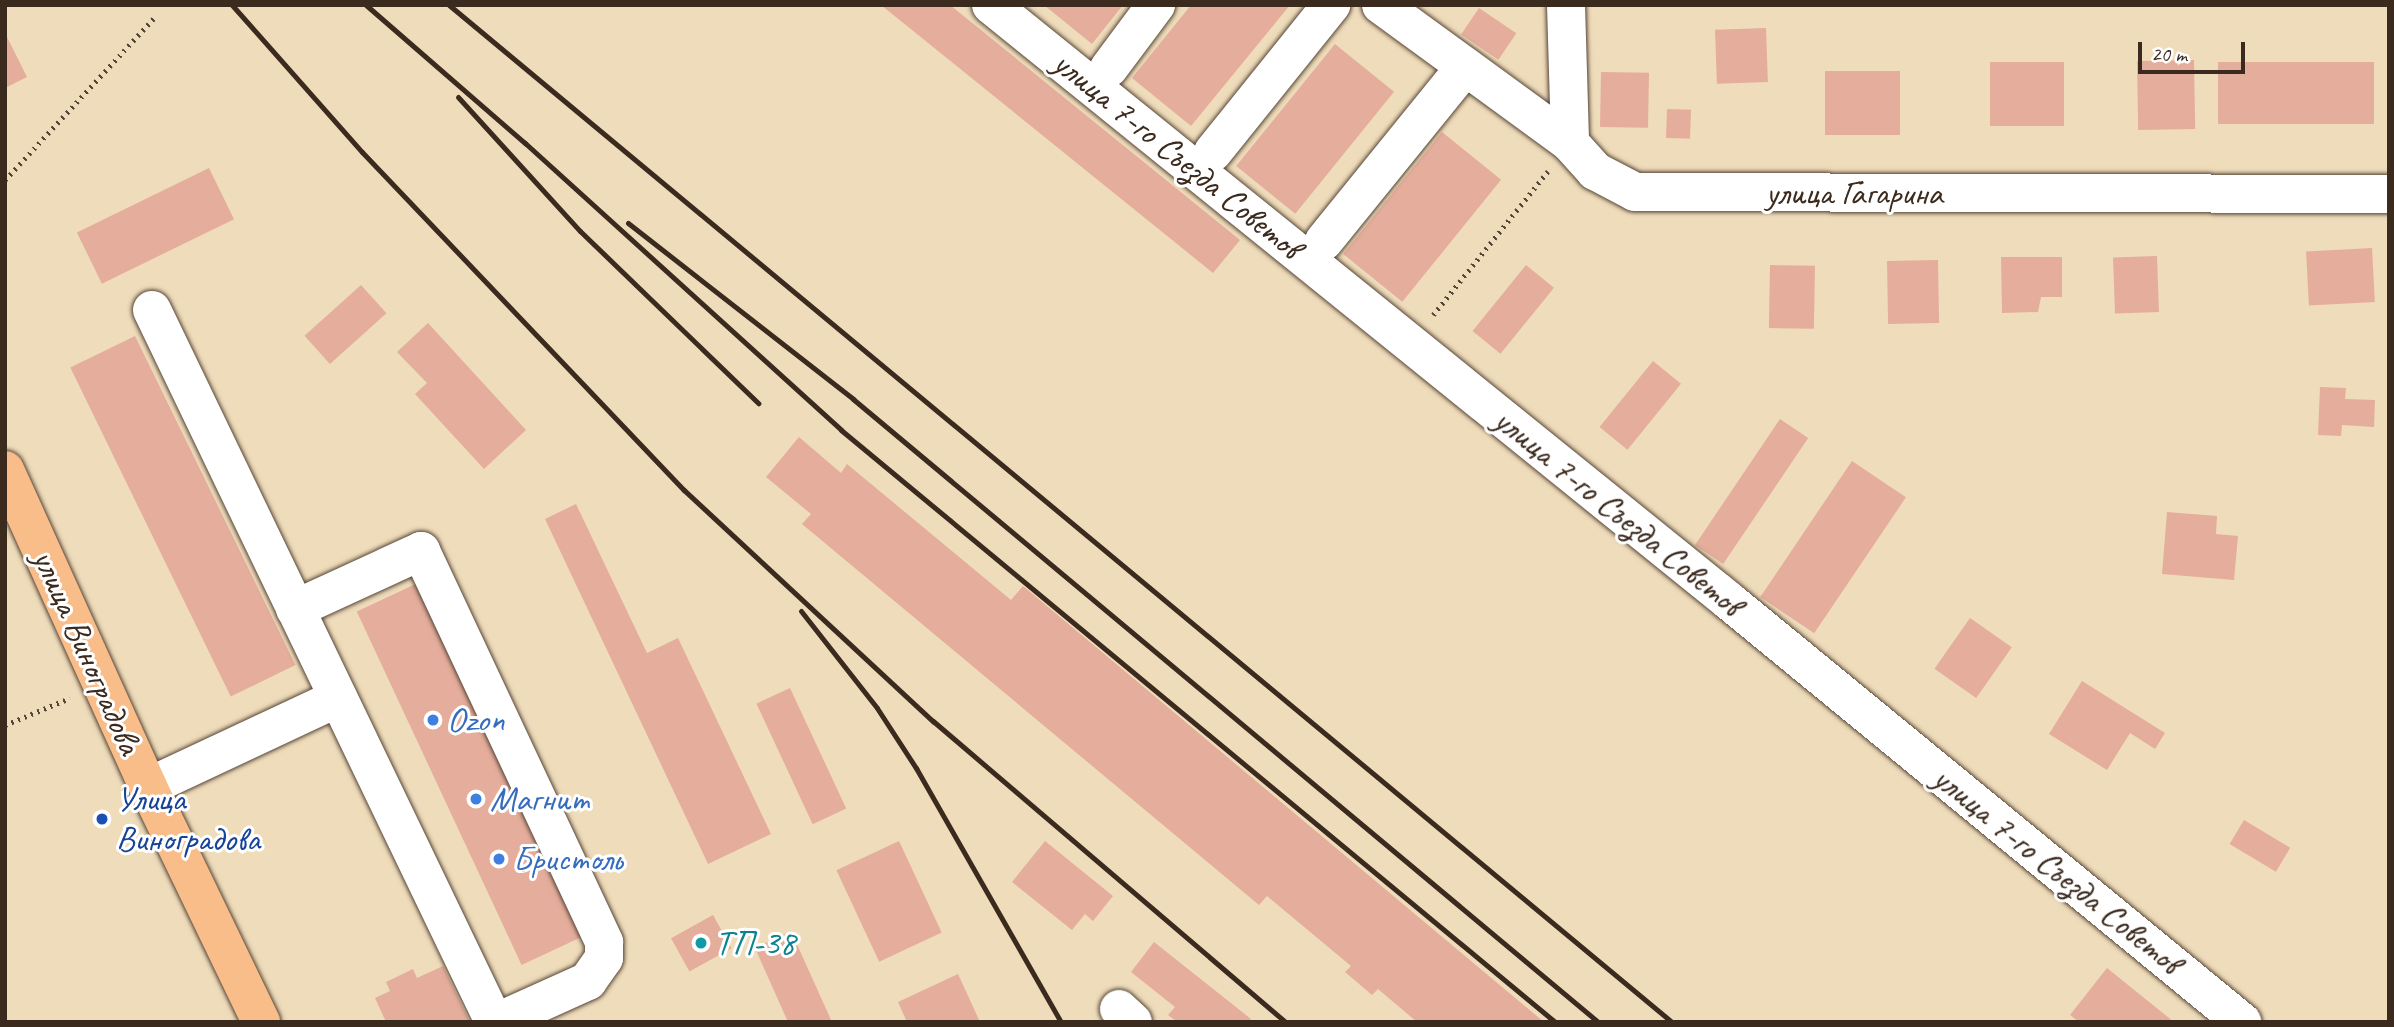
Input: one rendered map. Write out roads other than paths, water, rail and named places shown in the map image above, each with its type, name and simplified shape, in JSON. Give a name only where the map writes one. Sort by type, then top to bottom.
[{"type":"main road","name":"улица Виноградова","points":[[5,470],[148,787],[261,1022]]},
{"type":"street","name":"улица 7-го Съезда Советов","points":[[991,5],[1708,584],[2242,1022]]},
{"type":"street","points":[[1109,68],[1156,5]]},
{"type":"street","points":[[1213,152],[1331,5]]},
{"type":"street","name":"улица Гагарина","points":[[1381,5],[1570,143],[1595,171],[1635,192],[2389,194]]},
{"type":"street","points":[[1566,5],[1570,143]]},
{"type":"street","points":[[1324,240],[1465,67]]},
{"type":"street","points":[[152,310],[295,609],[495,1022],[588,981],[604,958],[604,942],[421,551],[295,609]]},
{"type":"street","points":[[148,787],[338,698]]},
{"type":"railway","points":[[232,5],[362,152],[684,490],[933,721],[1285,1022]]},
{"type":"railway","points":[[366,5],[525,143],[841,430],[1555,1022]]},
{"type":"railway","points":[[449,5],[1672,1022]]},
{"type":"railway","points":[[458,97],[580,231],[758,403]]},
{"type":"railway","points":[[628,223],[853,399],[1598,1022]]},
{"type":"railway","points":[[801,611],[877,708],[916,768],[1061,1022]]},
{"type":"place","name":"Ozon","points":[[433,720]]},
{"type":"place","name":"Магнит","points":[[476,799]]},
{"type":"place","name":"Улица Виноградова","points":[[102,819]]},
{"type":"place","name":"Бристоль","points":[[499,859]]},
{"type":"place","name":"ТП-38","points":[[701,943]]}]
